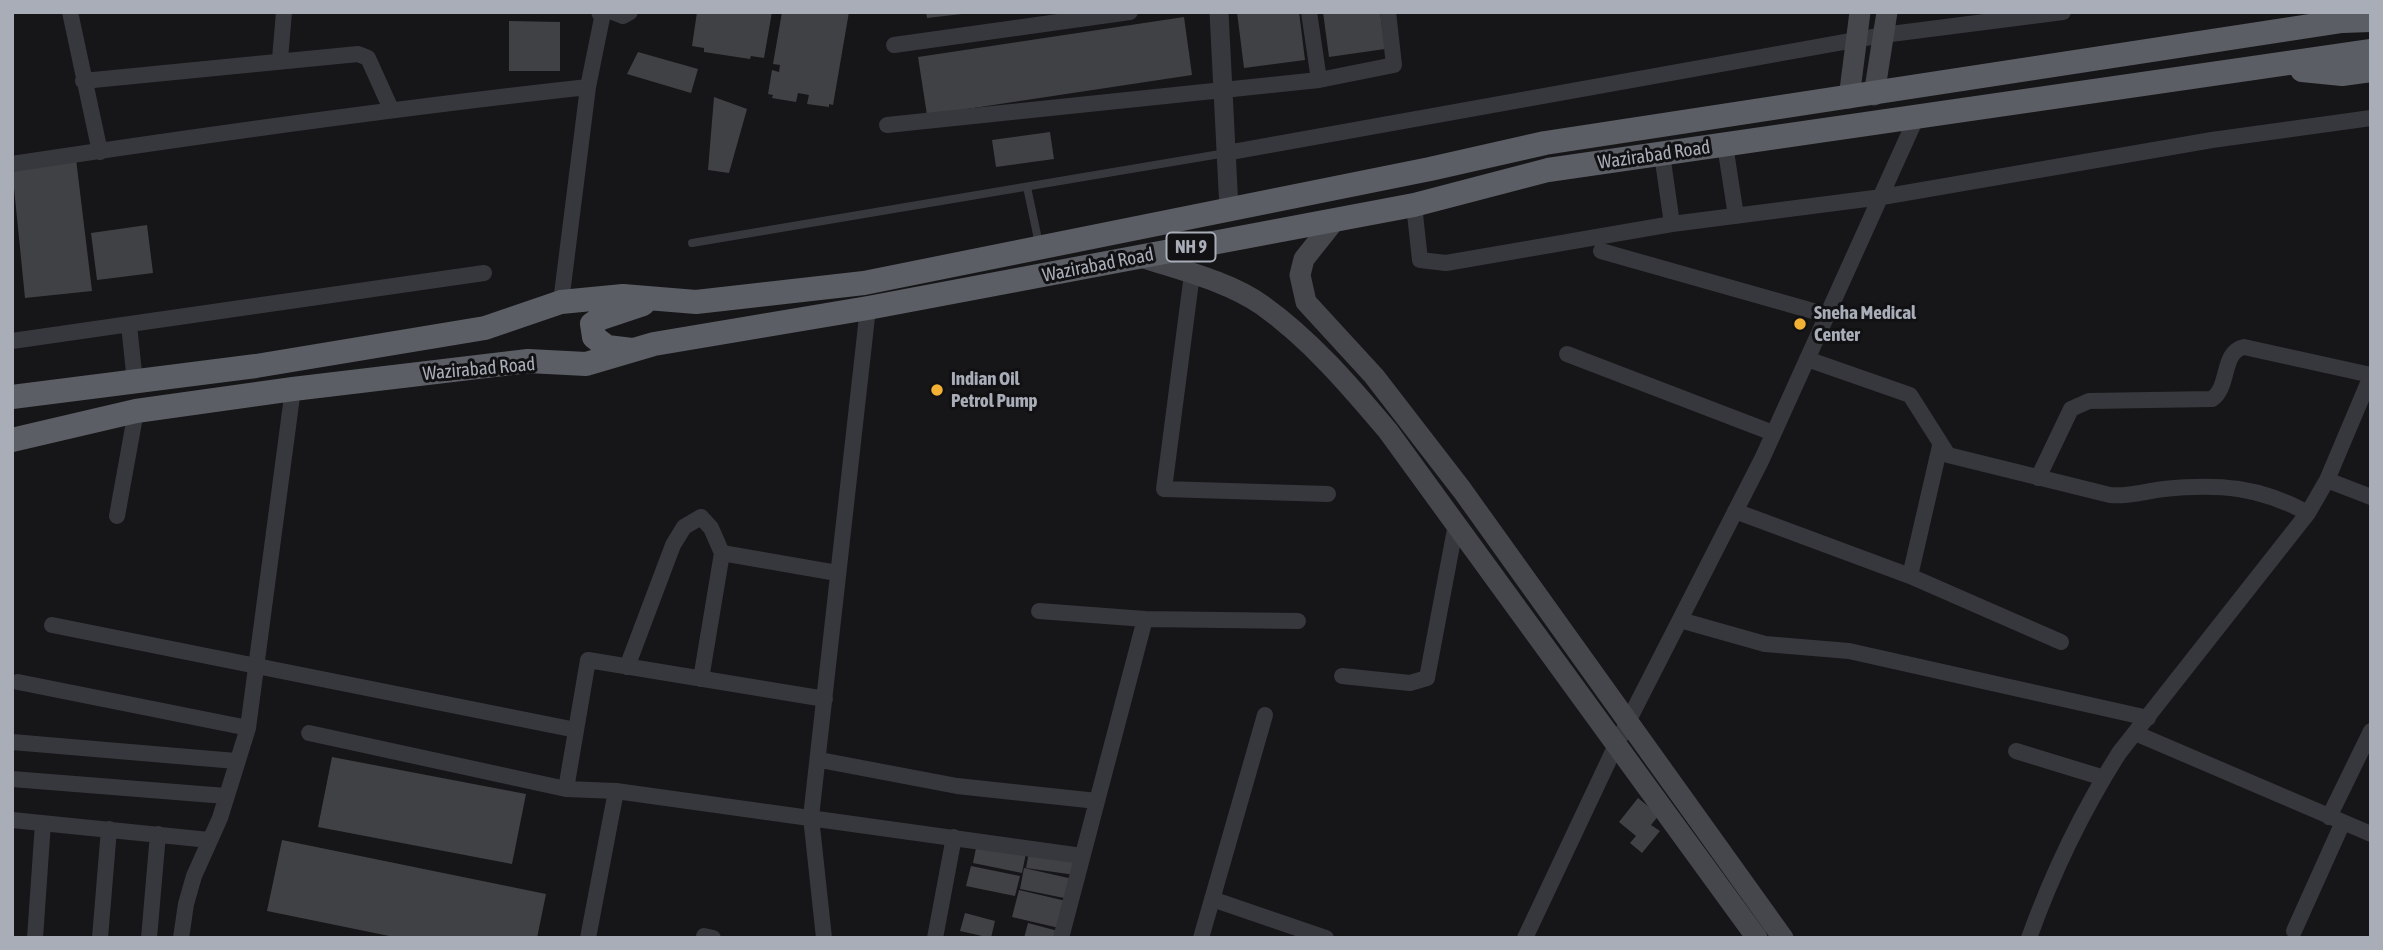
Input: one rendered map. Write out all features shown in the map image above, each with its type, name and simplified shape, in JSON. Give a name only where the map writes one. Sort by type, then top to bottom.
[{"type":"highway","name":"Wazirabad Road","points":[[2260,34],[2315,12]]},
{"type":"highway","name":"Wazirabad Road","points":[[12,397],[256,366],[485,328],[561,302],[623,296],[696,302],[864,283],[1545,143],[2342,21],[2371,20]]},
{"type":"highway","name":"Wazirabad Road","points":[[12,440],[136,411],[293,389],[528,361],[586,364],[654,344],[869,308],[1414,205],[1548,170],[1918,114],[2371,51]]},
{"type":"highway","name":"Wazirabad Road","points":[[2267,66],[2342,74],[2371,70]]},
{"type":"highway","points":[[633,350],[607,346],[594,337],[592,324],[601,318],[654,300]]},
{"type":"main road","points":[[1860,12],[1855,42],[1861,96]]},
{"type":"main road","points":[[1861,96],[1883,35],[1887,12]]},
{"type":"main road","points":[[1335,220],[1304,259],[1300,275],[1306,302],[1382,387],[1629,720],[1779,936]]},
{"type":"main road","points":[[1141,257],[1192,274],[1261,304],[1294,331],[1357,394],[1456,524],[1757,938]]},
{"type":"street","points":[[70,12],[100,152]]},
{"type":"street","points":[[280,59],[284,12]]},
{"type":"street","points":[[561,302],[589,87],[600,32],[599,12]]},
{"type":"street","points":[[613,12],[623,16],[630,12]]},
{"type":"street","points":[[894,45],[1130,12]]},
{"type":"street","points":[[1219,12],[1229,209]]},
{"type":"street","points":[[1309,12],[1319,80]]},
{"type":"street","points":[[887,125],[1319,80],[1394,65],[1388,12]]},
{"type":"street","points":[[1226,153],[1883,35],[2063,12]]},
{"type":"street","points":[[83,82],[280,59],[358,54],[368,58],[391,108]]},
{"type":"street","points":[[12,164],[391,108],[589,87]]},
{"type":"street","points":[[1525,938],[1617,743],[1773,433],[1918,114]]},
{"type":"street","points":[[1414,205],[1420,260],[1446,263],[1672,224],[1882,197],[2212,140],[2371,118]]},
{"type":"street","points":[[1725,145],[1736,216]]},
{"type":"street","points":[[1662,154],[1672,224]]},
{"type":"street","points":[[1601,251],[1827,315]]},
{"type":"street","points":[[12,341],[484,273]]},
{"type":"street","points":[[1192,274],[1164,489],[1328,494]]},
{"type":"street","points":[[824,938],[811,817],[820,760],[837,573],[869,308]]},
{"type":"street","points":[[129,325],[135,382]]},
{"type":"street","points":[[2029,938],[2056,872],[2104,778],[2135,733],[2308,513],[2327,480],[2371,376],[2244,347],[2237,349],[2232,355],[2222,388],[2212,399],[2089,401],[2071,408],[2038,478]]},
{"type":"street","points":[[1567,354],[1773,433]]},
{"type":"street","points":[[1807,359],[1910,395],[1922,410],[1940,446],[1948,455],[2123,496],[2177,488],[2249,489],[2279,497],[2308,513]]},
{"type":"street","points":[[181,938],[186,904],[226,796],[247,728],[293,389]]},
{"type":"street","points":[[117,516],[136,411]]},
{"type":"street","points":[[1910,576],[1940,446]]},
{"type":"street","points":[[2327,480],[2371,497]]},
{"type":"street","points":[[1735,511],[1910,576],[2061,642]]},
{"type":"street","points":[[627,667],[673,545],[684,527],[701,517],[711,528],[722,553],[701,679]]},
{"type":"street","points":[[1342,676],[1410,683],[1427,678],[1456,524]]},
{"type":"street","points":[[722,553],[837,573]]},
{"type":"street","points":[[1039,611],[1145,619],[1298,621]]},
{"type":"street","points":[[1060,938],[1145,619]]},
{"type":"street","points":[[1680,620],[1765,644],[1849,650],[2148,718]]},
{"type":"street","points":[[52,625],[576,730]]},
{"type":"street","points":[[566,789],[588,660],[825,699]]},
{"type":"street","points":[[18,681],[247,728]]},
{"type":"street","points":[[1201,938],[1265,715]]},
{"type":"street","points":[[2294,931],[2371,731]]},
{"type":"street","points":[[309,733],[566,789],[616,790],[1082,856]]},
{"type":"street","points":[[2135,733],[2371,834]]},
{"type":"street","points":[[12,741],[236,761]]},
{"type":"street","points":[[2016,751],[2104,778]]},
{"type":"street","points":[[820,760],[957,786],[1097,801]]},
{"type":"street","points":[[12,779],[226,796]]},
{"type":"street","points":[[588,938],[616,790]]},
{"type":"street","points":[[12,820],[209,840]]},
{"type":"street","points":[[35,938],[43,823]]},
{"type":"street","points":[[100,938],[109,829]]},
{"type":"street","points":[[149,938],[158,834]]},
{"type":"street","points":[[935,938],[954,837]]},
{"type":"street","points":[[1212,899],[1326,938]]},
{"type":"lane","points":[[692,243],[1226,153]]},
{"type":"lane","points":[[1027,187],[1040,247]]},
{"type":"building","points":[[697,12],[772,12],[764,58],[751,56],[750,59],[704,52],[704,48],[692,46]]},
{"type":"building","points":[[782,12],[849,12],[833,105],[829,104],[829,107],[807,104],[809,95],[798,93],[796,102],[772,98],[773,95],[768,94],[772,70],[779,72],[780,65],[773,64]]},
{"type":"building","points":[[926,12],[962,12],[962,14],[927,18]]},
{"type":"building","points":[[1237,12],[1299,12],[1305,60],[1244,68]]},
{"type":"building","points":[[1323,12],[1380,12],[1385,49],[1329,57]]},
{"type":"building","points":[[1184,17],[1192,75],[927,115],[918,57]]},
{"type":"building","points":[[509,21],[560,22],[560,71],[509,71]]},
{"type":"building","points":[[638,52],[698,69],[691,93],[627,74]]},
{"type":"building","points":[[714,97],[747,109],[729,173],[708,170]]},
{"type":"building","points":[[1050,132],[1054,159],[996,167],[992,140]]},
{"type":"building","points":[[76,159],[92,291],[25,298],[12,168]]},
{"type":"building","points":[[147,225],[153,273],[97,280],[91,233]]},
{"type":"building","points":[[332,757],[526,794],[512,864],[318,827]]},
{"type":"building","points":[[1638,798],[1659,815],[1651,825],[1660,831],[1642,853],[1630,843],[1636,836],[1619,822]]},
{"type":"building","points":[[282,840],[546,894],[537,938],[399,938],[267,911]]},
{"type":"building","points":[[977,843],[1026,853],[1022,873],[973,863]]},
{"type":"building","points":[[1029,852],[1077,859],[1075,875],[1026,868]]},
{"type":"building","points":[[971,866],[1020,876],[1015,896],[966,886]]},
{"type":"building","points":[[1024,868],[1073,879],[1069,899],[1020,889]]},
{"type":"building","points":[[1019,890],[1066,901],[1059,928],[1012,917]]},
{"type":"building","points":[[965,913],[995,921],[991,938],[960,931]]},
{"type":"building","points":[[1028,923],[1058,931],[1057,938],[1024,938]]},
{"type":"place","name":"Sneha Medical Center","points":[[1800,324]]},
{"type":"place","name":"Indian Oil Petrol Pump","points":[[937,390]]}]
